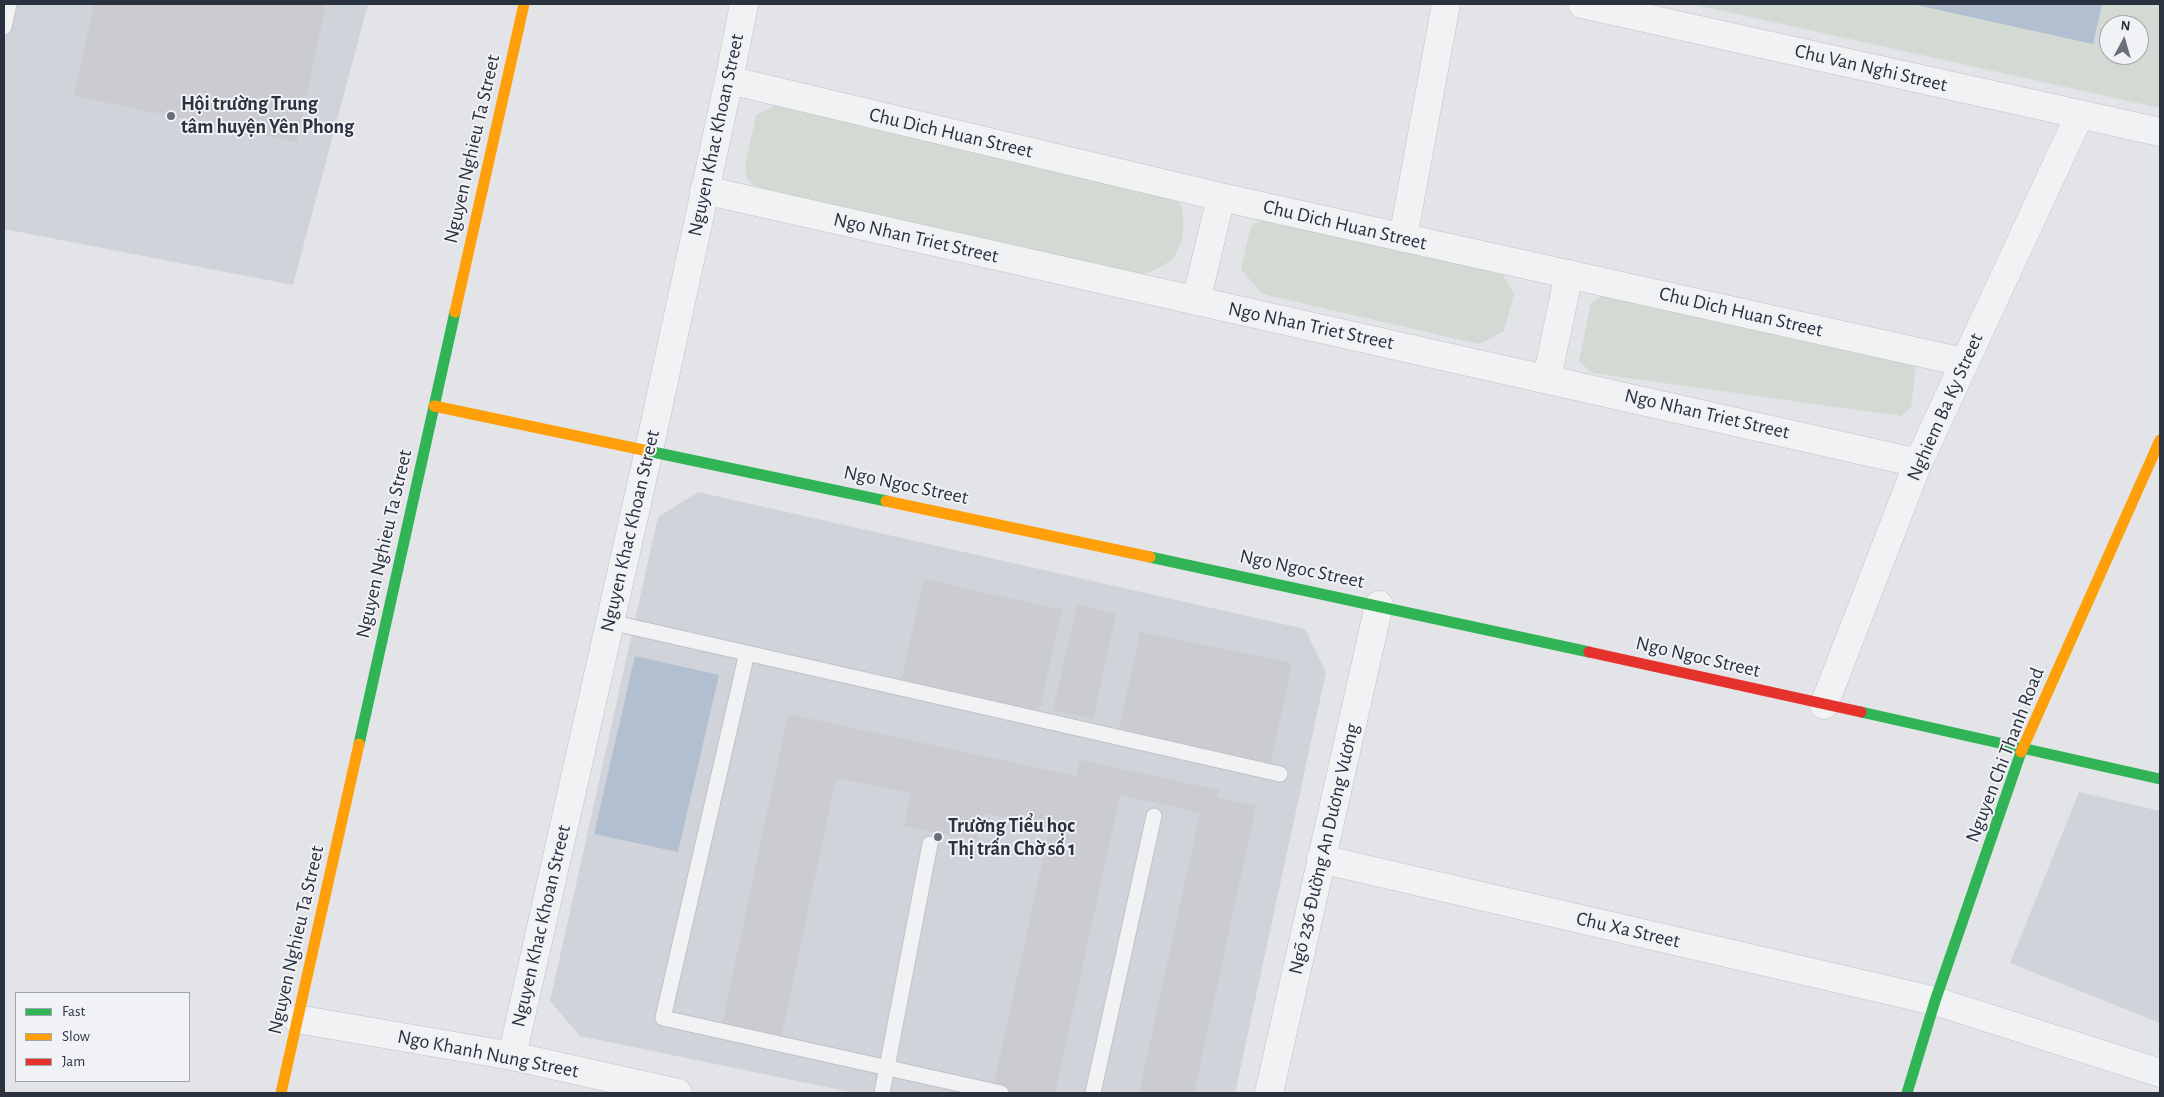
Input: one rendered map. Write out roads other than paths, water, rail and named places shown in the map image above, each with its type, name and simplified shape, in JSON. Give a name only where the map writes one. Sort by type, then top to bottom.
[{"type":"street","name":"Nguyen Nghieu Ta Street","points":[[280,1093],[524,4]]},
{"type":"street","name":"Nguyen Khac Khoan Street","points":[[512,1056],[648,450],[744,4]]},
{"type":"street","points":[[1403,238],[1446,4]]},
{"type":"street","name":"Chu Van Nghi Street","points":[[1582,4],[2160,132]]},
{"type":"street","name":"Chu Dich Huan Street","points":[[729,80],[1221,197],[1964,362]]},
{"type":"street","name":"Nghiem Ba Ky Street","points":[[1824,705],[1918,463],[2080,114]]},
{"type":"street","name":"Ngo Nhan Triet Street","points":[[704,190],[1547,378],[1918,463]]},
{"type":"street","points":[[1196,301],[1221,197]]},
{"type":"street","points":[[1547,378],[1569,274]]},
{"type":"street","name":"Ngo Ngoc Street","points":[[434,406],[1379,604],[2022,750],[2160,779]]},
{"type":"street","name":"Nguyen Chi Thanh Road","points":[[1907,1093],[1935,1001],[2022,750],[2160,440]]},
{"type":"street","name":"Ngõ 236 Đường An Dương Vương","points":[[1269,1093],[1379,604]]},
{"type":"street","name":"Chu Xa Street","points":[[1321,859],[1935,1001],[2160,1073]]},
{"type":"street","name":"Ngo Khanh Nung Street","points":[[297,1019],[512,1056],[678,1093]]},
{"type":"lane","points":[[4,27],[9,4]]},
{"type":"lane","points":[[610,622],[1280,774]]},
{"type":"lane","points":[[747,653],[663,1018],[1001,1093]]},
{"type":"lane","points":[[1093,1093],[1154,816]]},
{"type":"lane","points":[[882,1093],[930,844]]},
{"type":"water","points":[[1912,4],[2102,4],[2093,44]]},
{"type":"water","points":[[635,656],[719,675],[678,852],[594,834]]},
{"type":"place","name":"Hội trường Trung tâm huyện Yên Phong","points":[[171,116]]},
{"type":"place","name":"Trường Tiểu học Thị trấn Chờ số 1","points":[[938,837]]}]
